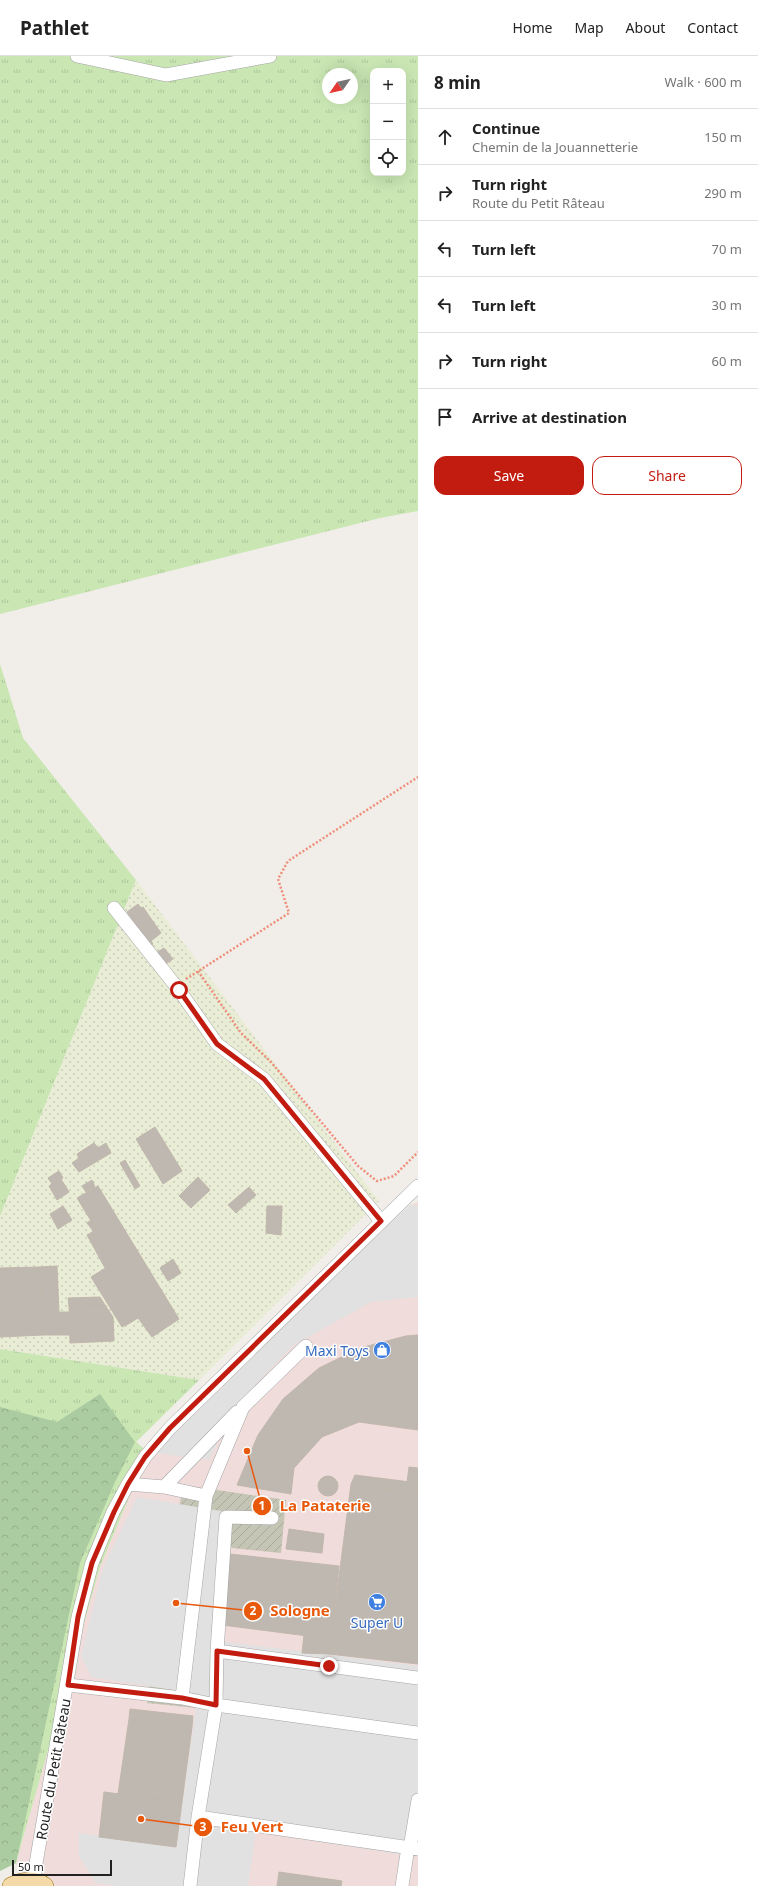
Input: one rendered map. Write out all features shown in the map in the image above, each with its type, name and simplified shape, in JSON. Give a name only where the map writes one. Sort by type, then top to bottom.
[{"type":"main road","points":[[11,1886],[22,1881],[39,1884]]},
{"type":"street","points":[[77,56],[166,74],[270,56]]},
{"type":"street","points":[[114,908],[179,990],[217,1044],[264,1079],[381,1221]]},
{"type":"street","name":"Route du Petit Râteau","points":[[39,1884],[78,1617],[92,1563],[128,1484],[145,1457],[170,1428],[418,1186]]},
{"type":"street","points":[[164,1487],[306,1346]]},
{"type":"street","points":[[182,1698],[206,1496],[243,1407]]},
{"type":"street","points":[[128,1484],[164,1487],[206,1496]]},
{"type":"street","points":[[190,1886],[198,1817],[216,1705],[217,1651],[226,1517],[272,1518]]},
{"type":"street","points":[[217,1651],[418,1678]]},
{"type":"street","points":[[68,1685],[182,1698],[216,1705],[418,1733]]},
{"type":"street","points":[[412,1886],[409,1876],[418,1800]]},
{"type":"street","points":[[198,1817],[412,1848]]},
{"type":"street","points":[[402,1886],[412,1848]]},
{"type":"path","points":[[418,777],[288,861],[278,879],[289,913],[198,971],[241,1033],[271,1062],[363,1170],[377,1181],[388,1178],[394,1176],[418,1152]]},
{"type":"shaded area","points":[[136,880],[379,1201],[199,1380],[0,1349],[0,1216]]},
{"type":"shaded area","points":[[418,1202],[418,1886],[24,1886],[16,1863],[100,1567],[148,1452],[410,1205]]},
{"type":"shaded area","points":[[410,1205],[418,1206],[418,1297],[371,1302],[294,1345],[234,1407],[209,1460],[148,1452]]},
{"type":"shaded area","points":[[183,1485],[286,1500],[281,1553],[223,1547],[207,1709],[147,1703]]},
{"type":"shaded area","points":[[137,1497],[233,1513],[219,1641],[418,1666],[418,1857],[256,1832],[248,1886],[117,1886],[96,1883],[79,1856],[79,1833],[176,1847],[198,1694],[91,1677],[81,1656],[103,1568]]},
{"type":"green space","points":[[0,56],[418,56],[418,511],[380,518],[0,614]]},
{"type":"green space","points":[[0,664],[23,738],[136,880],[0,1216]]},
{"type":"green space","points":[[0,1349],[199,1380],[136,1442],[148,1452],[100,1567],[16,1863],[0,1871]]},
{"type":"green space","points":[[100,1394],[135,1442],[115,1482],[80,1563],[16,1863],[0,1871],[0,1407],[57,1422]]},
{"type":"building","points":[[138,904],[141,908],[143,907],[161,933],[151,941],[153,944],[150,946],[127,912]]},
{"type":"building","points":[[164,948],[173,959],[164,965],[156,953]]},
{"type":"building","points":[[155,1127],[182,1171],[163,1184],[136,1139]]},
{"type":"building","points":[[94,1143],[98,1148],[106,1143],[111,1153],[79,1172],[72,1163],[79,1158],[77,1154]]},
{"type":"building","points":[[125,1160],[140,1186],[135,1189],[120,1163]]},
{"type":"building","points":[[59,1171],[63,1178],[61,1179],[69,1192],[57,1200],[49,1186],[52,1184],[48,1178]]},
{"type":"building","points":[[198,1177],[210,1190],[191,1208],[179,1196]]},
{"type":"building","points":[[92,1180],[95,1187],[86,1192],[82,1186]]},
{"type":"building","points":[[98,1186],[179,1319],[152,1337],[138,1318],[130,1323],[99,1272],[111,1265],[92,1232],[96,1229],[77,1198]]},
{"type":"building","points":[[249,1187],[256,1195],[236,1213],[228,1205]]},
{"type":"building","points":[[63,1206],[72,1220],[58,1229],[50,1214]]},
{"type":"building","points":[[267,1206],[282,1206],[281,1235],[266,1233]]},
{"type":"building","points":[[91,1220],[96,1229],[93,1231],[87,1223]]},
{"type":"building","points":[[92,1232],[111,1265],[105,1268],[87,1235]]},
{"type":"building","points":[[173,1259],[181,1273],[168,1281],[160,1268]]},
{"type":"building","points":[[57,1266],[60,1335],[44,1335],[39,1267]]},
{"type":"building","points":[[39,1267],[44,1335],[0,1337],[0,1268]]},
{"type":"building","points":[[99,1272],[130,1323],[122,1327],[91,1277]]},
{"type":"building","points":[[100,1297],[105,1305],[69,1306],[68,1298]]},
{"type":"building","points":[[105,1305],[113,1317],[114,1341],[70,1343],[69,1306]]},
{"type":"building","points":[[59,1312],[69,1312],[70,1335],[60,1335]]},
{"type":"building","points":[[418,1335],[418,1430],[359,1422],[322,1437],[294,1468],[291,1494],[237,1485],[258,1435],[283,1399],[319,1368],[360,1348],[406,1336]]},
{"type":"building","points":[[409,1467],[418,1468],[418,1483],[407,1482]]},
{"type":"building","points":[[355,1475],[418,1483],[418,1493],[351,1484]]},
{"type":"building","points":[[328,1476],[335,1479],[338,1486],[335,1493],[328,1496],[321,1493],[318,1486],[321,1479]]},
{"type":"building","name":"Super U","points":[[351,1484],[418,1493],[418,1664],[329,1654]]},
{"type":"building","points":[[289,1529],[324,1534],[322,1553],[286,1549]]},
{"type":"building","points":[[230,1554],[339,1566],[331,1639],[222,1625]]},
{"type":"building","points":[[304,1635],[331,1639],[329,1654],[302,1653]]},
{"type":"building","points":[[130,1709],[193,1716],[192,1727],[129,1719]]},
{"type":"building","points":[[129,1719],[192,1727],[182,1802],[118,1794]]},
{"type":"building","points":[[104,1792],[182,1802],[176,1847],[99,1837]]},
{"type":"building","points":[[279,1872],[342,1881],[341,1886],[277,1886]]},
{"type":"place","name":"Maxi Toys","points":[[382,1350]]},
{"type":"place","name":"La Pataterie","points":[[247,1451]]},
{"type":"place","name":"Super U","points":[[377,1602]]},
{"type":"place","name":"Sologne","points":[[176,1603]]},
{"type":"place","name":"Feu Vert","points":[[141,1819]]},
{"type":"route","points":[[179,990],[217,1044],[238,1058],[264,1079],[381,1221],[170,1428],[145,1457],[128,1484],[92,1563],[78,1617],[68,1685],[182,1698],[216,1705],[217,1651],[329,1666]]}]
